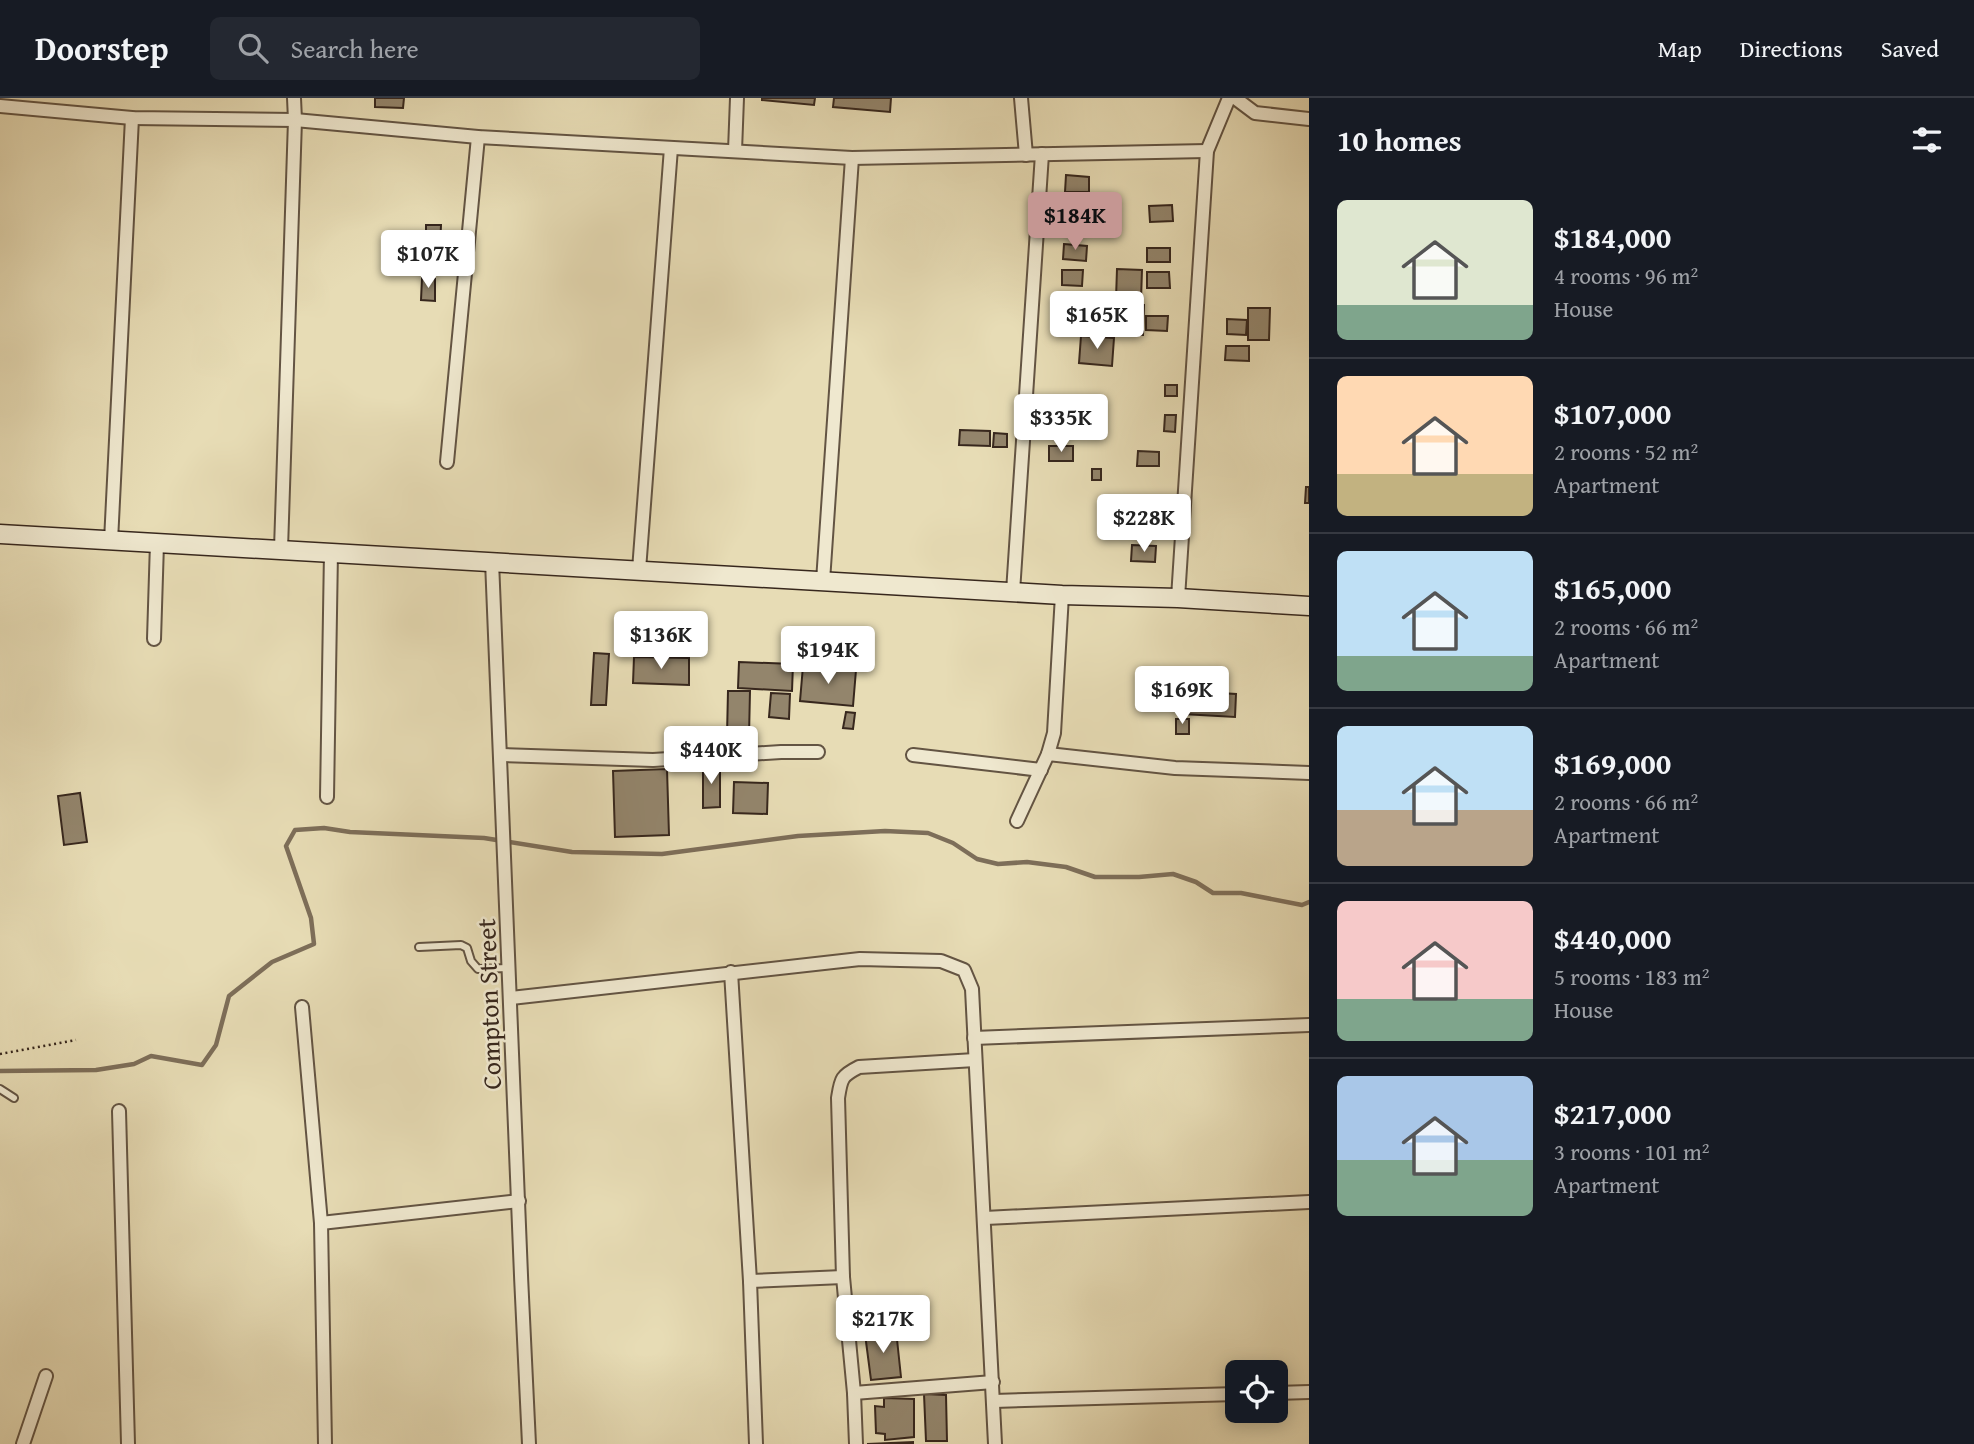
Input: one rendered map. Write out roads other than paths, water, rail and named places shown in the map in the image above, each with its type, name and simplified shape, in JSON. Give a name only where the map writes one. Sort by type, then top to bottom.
[{"type":"street","points":[[281,549],[295,120],[293,98]]},
{"type":"street","points":[[735,151],[737,98]]},
{"type":"street","points":[[1021,98],[1027,155]]},
{"type":"street","points":[[1178,598],[1207,151],[1228,98]]},
{"type":"street","points":[[1235,98],[1255,113],[1309,119]]},
{"type":"street","points":[[0,106],[132,118],[295,120],[478,137],[852,158],[1207,151]]},
{"type":"street","points":[[111,541],[132,118]]},
{"type":"street","points":[[447,462],[478,137]]},
{"type":"street","points":[[639,570],[671,148]]},
{"type":"street","points":[[1013,593],[1042,154]]},
{"type":"street","points":[[823,581],[852,158]]},
{"type":"street","points":[[0,534],[1013,593],[1178,598],[1309,606]]},
{"type":"street","points":[[154,639],[157,543]]},
{"type":"street","points":[[327,797],[331,552]]},
{"type":"street","name":"Compton Street","points":[[492,561],[510,968],[520,1280],[529,1444]]},
{"type":"street","points":[[1017,821],[1048,754],[1054,733],[1062,595]]},
{"type":"street","points":[[501,755],[653,760],[818,752]]},
{"type":"street","points":[[1048,754],[1175,768],[1309,773]]},
{"type":"street","points":[[913,755],[1041,770]]},
{"type":"street","points":[[511,998],[860,960],[941,961],[964,970],[972,989],[995,1444]]},
{"type":"street","points":[[732,972],[750,1281],[756,1444]]},
{"type":"street","points":[[302,1007],[321,1223],[325,1444]]},
{"type":"street","points":[[974,1038],[1309,1025]]},
{"type":"street","points":[[856,1444],[843,1277],[838,1098],[840,1081],[848,1072],[859,1067],[975,1060]]},
{"type":"street","points":[[119,1111],[128,1444]]},
{"type":"street","points":[[321,1223],[519,1201]]},
{"type":"street","points":[[985,1218],[1309,1202]]},
{"type":"street","points":[[750,1281],[843,1277]]},
{"type":"street","points":[[23,1444],[46,1376]]},
{"type":"street","points":[[854,1393],[993,1382]]},
{"type":"street","points":[[1288,1393],[1309,1392]]},
{"type":"street","points":[[994,1401],[1225,1394]]},
{"type":"lane","points":[[419,947],[461,945],[467,948],[471,961],[478,969],[510,968]]},
{"type":"lane","points":[[0,1089],[14,1098]]},
{"type":"waterway","points":[[0,1071],[96,1070],[134,1064],[151,1056],[202,1065],[216,1045],[229,996],[272,962],[314,944],[311,918],[286,846],[295,830],[324,828],[350,832],[484,838],[572,852],[662,854],[798,836],[885,831],[928,833],[953,843],[977,859],[998,864],[1027,862],[1066,867],[1095,877],[1173,874],[1196,882],[1213,893],[1241,893],[1302,905],[1309,902]]}]
